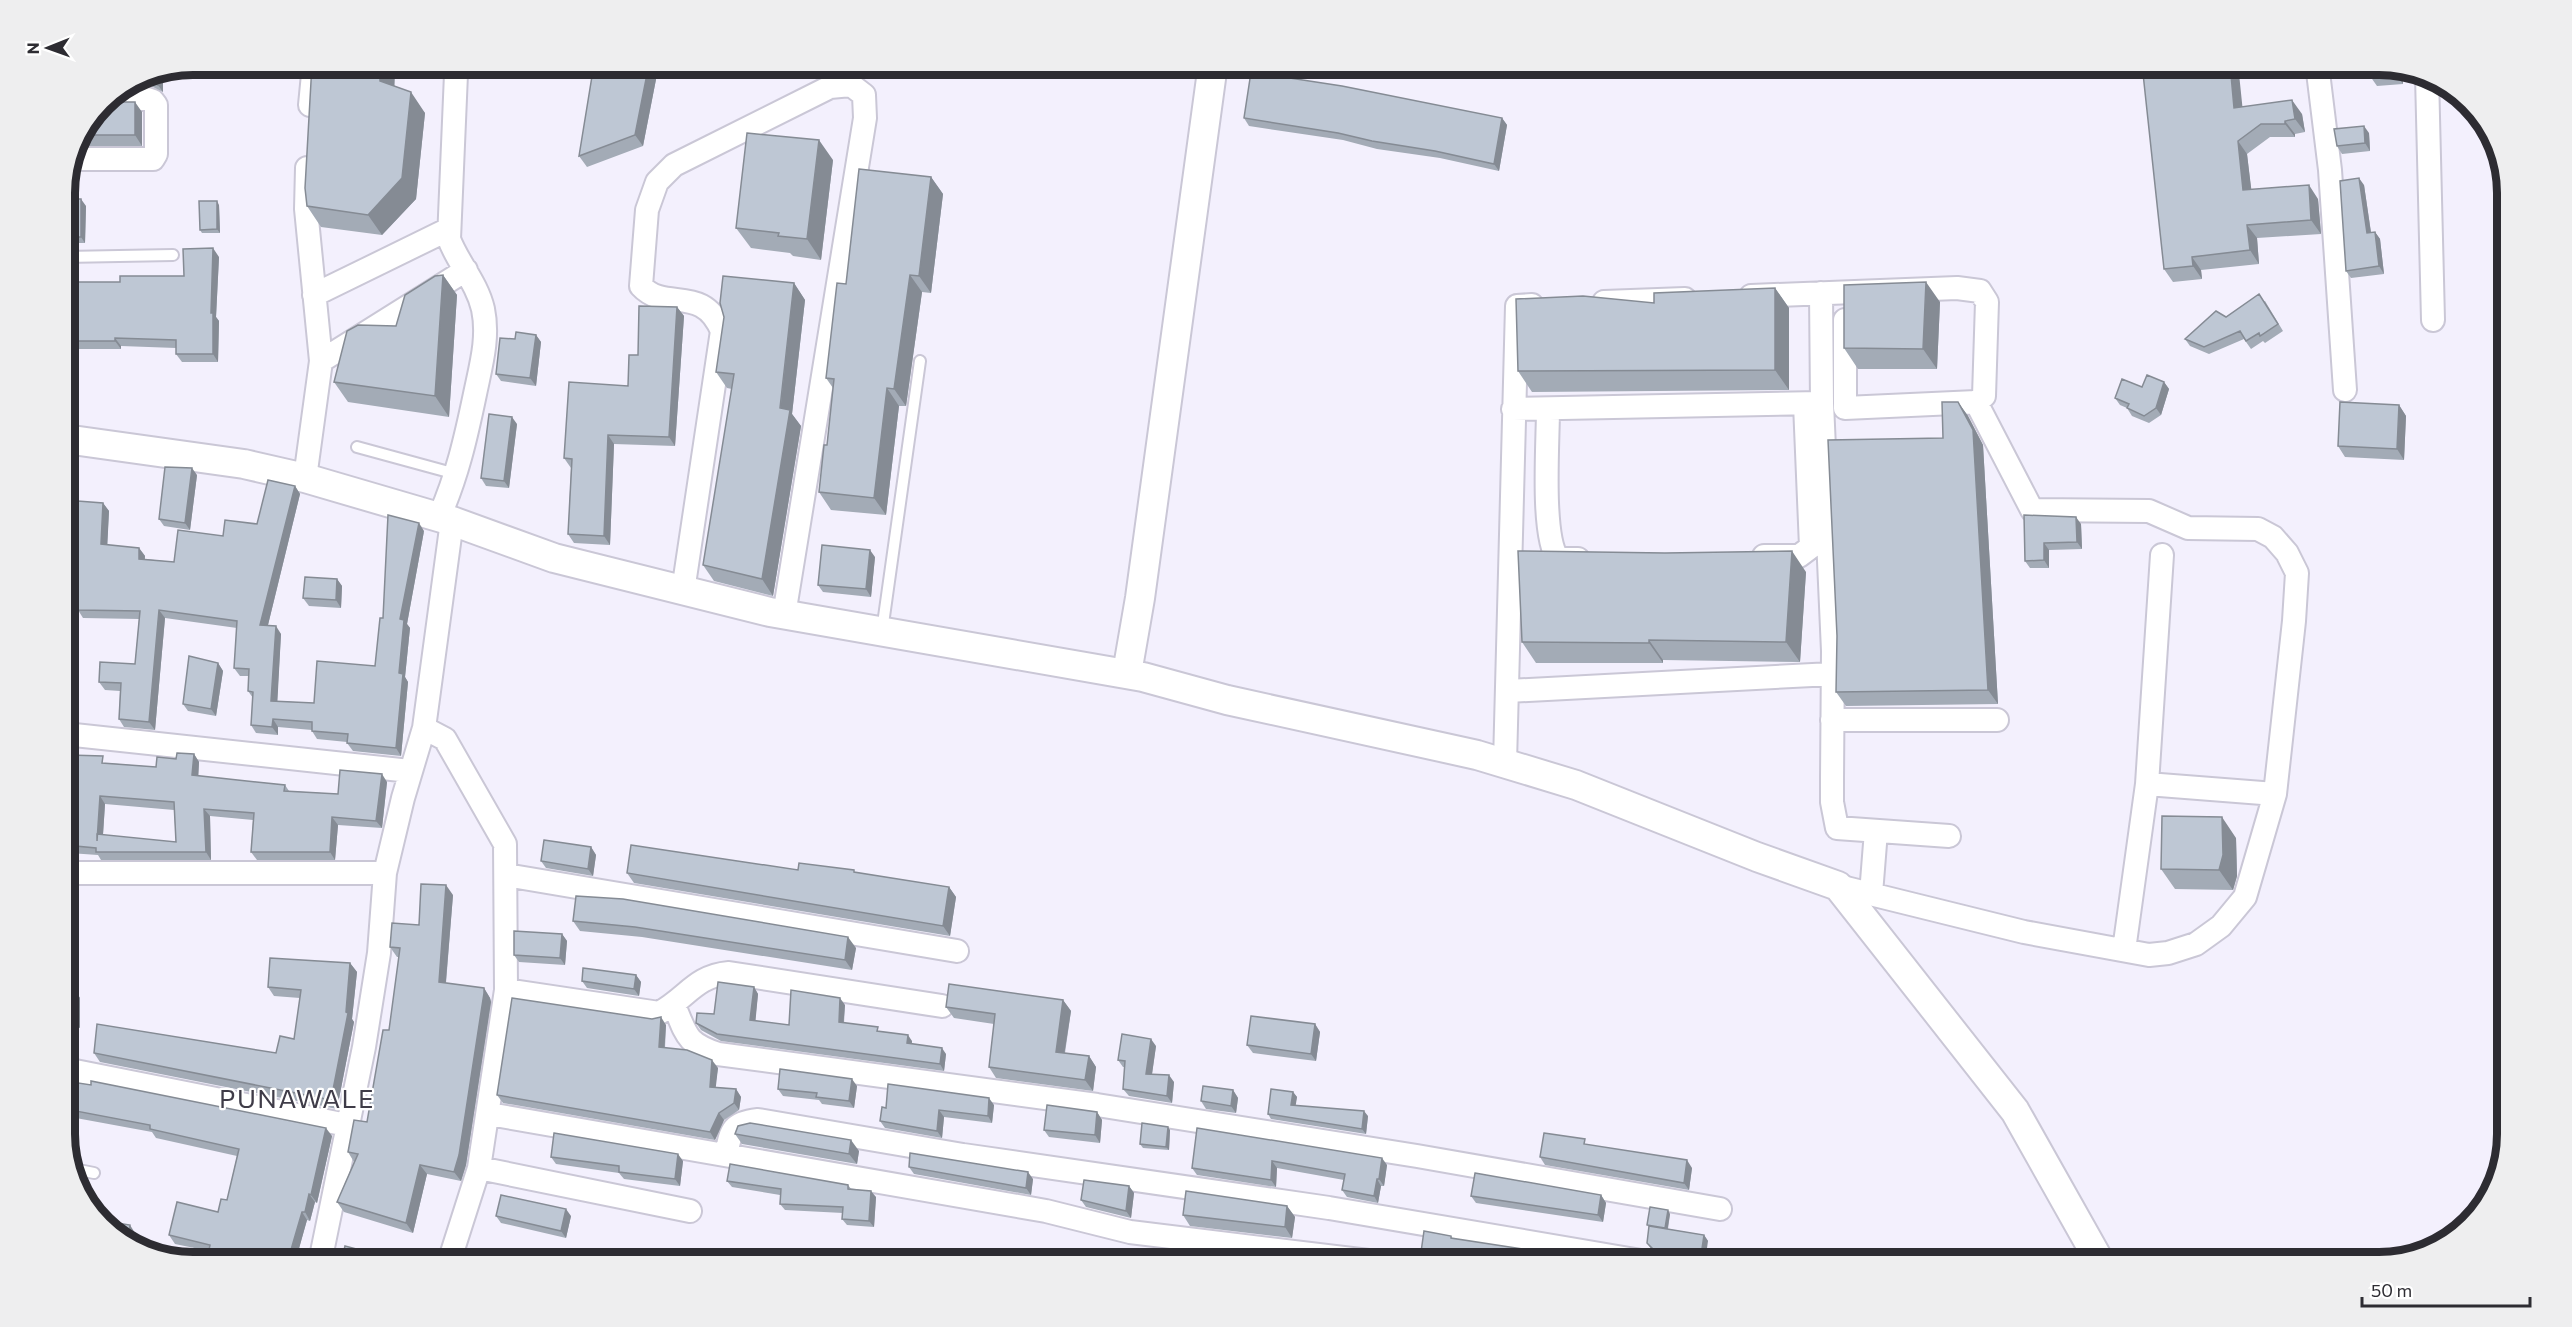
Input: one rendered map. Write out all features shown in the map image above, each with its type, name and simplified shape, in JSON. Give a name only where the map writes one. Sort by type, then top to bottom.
[{"type":"street","points":[[309,127],[313,75]]},
{"type":"street","points":[[322,1252],[364,1047],[379,953],[385,873],[410,771],[424,728],[445,519],[487,338],[482,307],[466,270],[454,254],[449,239],[456,75]]},
{"type":"street","points":[[1126,673],[1140,598],[1211,75]]},
{"type":"street","points":[[2318,75],[2330,170],[2345,390]]},
{"type":"street","points":[[683,591],[722,331],[715,315],[693,301],[650,295],[641,286],[647,210],[657,182],[674,165],[830,87],[851,85],[864,95],[866,118],[784,615]]},
{"type":"street","points":[[2427,85],[2433,320]]},
{"type":"street","points":[[80,159],[153,159],[156,154],[156,105],[153,101],[121,100]]},
{"type":"street","points":[[305,478],[321,361],[306,209],[308,150]]},
{"type":"street","points":[[314,295],[448,228]]},
{"type":"street","points":[[321,361],[466,270]]},
{"type":"street","points":[[1728,297],[1845,291],[1957,288],[1980,291],[1987,302],[1984,396],[1976,402],[1845,408],[1845,291]]},
{"type":"street","points":[[1742,556],[1799,556],[1811,547],[1813,404],[1821,293]]},
{"type":"street","points":[[1587,303],[1704,298]]},
{"type":"street","points":[[1505,763],[1517,306],[1552,304]]},
{"type":"street","points":[[75,440],[244,464],[305,478],[445,519],[554,558],[784,615],[1126,673],[1238,703],[1505,763],[1576,785],[1757,857],[1838,886],[2024,932],[2149,955],[2168,953],[2196,944],[2221,926],[2245,897],[2274,794],[2294,621],[2297,573],[2288,553],[2273,537],[2258,529],[2188,528],[2149,511],[2032,510],[1976,402]]},
{"type":"street","points":[[1513,409],[1813,404]]},
{"type":"street","points":[[1813,404],[1832,674],[1832,802],[1837,828],[1949,836]]},
{"type":"street","points":[[1548,409],[1548,525],[1552,551],[1558,559],[1604,558]]},
{"type":"street","points":[[2124,950],[2147,784],[2162,555]]},
{"type":"street","points":[[1508,691],[1832,674]]},
{"type":"street","points":[[1832,720],[1997,720]]},
{"type":"street","points":[[424,728],[446,739],[505,844],[506,990],[479,1168],[452,1252]]},
{"type":"street","points":[[75,735],[410,771]]},
{"type":"street","points":[[2147,784],[2274,794]]},
{"type":"street","points":[[1871,894],[1876,831]]},
{"type":"street","points":[[75,873],[385,873]]},
{"type":"street","points":[[506,875],[957,951]]},
{"type":"street","points":[[1838,886],[2015,1111],[2094,1252]]},
{"type":"street","points":[[506,990],[659,1013],[674,1005],[701,979],[712,974],[729,973],[942,1006]]},
{"type":"street","points":[[674,1005],[688,1038],[697,1047],[718,1054],[1097,1105],[1429,1158],[1720,1209]]},
{"type":"street","points":[[75,1072],[347,1125]]},
{"type":"street","points":[[489,1114],[1046,1211],[1130,1232],[1289,1252]]},
{"type":"street","points":[[726,1155],[735,1126],[758,1120],[963,1155],[1329,1208],[1583,1252]]},
{"type":"street","points":[[479,1168],[690,1211]]},
{"type":"lane","points":[[75,257],[173,255]]},
{"type":"lane","points":[[882,632],[920,361]]},
{"type":"lane","points":[[357,447],[456,474]]},
{"type":"lane","points":[[81,1170],[93,1173]]},
{"type":"building","points":[[311,75],[380,75],[380,81],[411,92],[402,178],[368,215],[307,206],[305,188]]},
{"type":"building","points":[[592,75],[647,75],[635,135],[579,156]]},
{"type":"building","points":[[1251,75],[1270,75],[1342,86],[1502,118],[1494,164],[1338,133],[1244,118]]},
{"type":"building","points":[[2143,75],[2231,75],[2234,108],[2292,100],[2295,119],[2285,121],[2285,124],[2261,124],[2238,141],[2243,190],[2309,185],[2311,220],[2247,225],[2250,250],[2192,257],[2193,266],[2164,269]]},
{"type":"building","points":[[118,102],[135,102],[135,135],[90,135],[99,121]]},
{"type":"building","points":[[2364,126],[2365,143],[2337,146],[2334,129]]},
{"type":"building","points":[[747,133],[819,140],[807,239],[736,228]]},
{"type":"building","points":[[859,169],[931,177],[919,276],[910,275],[894,389],[887,388],[874,498],[819,492],[834,379],[826,378],[837,283],[846,284]]},
{"type":"building","points":[[2359,178],[2367,233],[2375,232],[2379,266],[2346,271],[2340,181]]},
{"type":"building","points":[[75,199],[81,199],[81,237],[75,237]]},
{"type":"building","points":[[199,201],[217,201],[217,229],[200,230]]},
{"type":"building","points":[[213,248],[211,313],[213,313],[213,354],[176,354],[176,340],[115,338],[115,341],[75,341],[75,282],[120,282],[120,276],[184,276],[183,249]]},
{"type":"building","points":[[443,275],[435,396],[334,382],[347,331],[358,325],[396,326],[405,295],[435,276]]},
{"type":"building","points":[[723,276],[794,283],[780,408],[790,410],[762,579],[703,565],[734,374],[716,372],[724,317],[720,303]]},
{"type":"building","points":[[1926,282],[1923,349],[1844,348],[1844,285]]},
{"type":"building","points":[[1775,288],[1775,370],[1518,371],[1516,299],[1583,296],[1654,303],[1654,293]]},
{"type":"building","points":[[2259,294],[2278,324],[2260,336],[2259,333],[2246,341],[2240,331],[2204,347],[2185,339],[2216,311],[2226,317]]},
{"type":"building","points":[[639,306],[677,307],[669,437],[608,435],[604,536],[568,534],[572,459],[564,458],[569,382],[628,386],[629,355],[638,355]]},
{"type":"building","points":[[516,332],[536,335],[530,378],[496,374],[500,338],[515,339]]},
{"type":"building","points":[[2147,375],[2164,382],[2156,408],[2144,416],[2127,408],[2129,404],[2115,398],[2122,379],[2142,387]]},
{"type":"building","points":[[1942,402],[1958,402],[1973,430],[1988,690],[1836,692],[1837,636],[1828,440],[1943,438]]},
{"type":"building","points":[[2340,402],[2399,405],[2397,449],[2338,446]]},
{"type":"building","points":[[489,414],[512,417],[504,481],[481,478]]},
{"type":"building","points":[[165,467],[192,468],[185,523],[159,519]]},
{"type":"building","points":[[268,480],[295,486],[260,625],[276,626],[271,701],[314,703],[317,661],[375,666],[380,618],[383,618],[388,515],[419,523],[400,619],[404,620],[399,673],[403,674],[396,748],[347,743],[348,734],[312,731],[312,722],[273,719],[272,727],[251,725],[253,692],[248,691],[249,669],[234,668],[237,621],[159,610],[149,722],[119,719],[121,683],[99,682],[100,662],[135,664],[140,611],[78,610],[75,501],[103,503],[101,544],[139,548],[139,559],[174,562],[178,530],[223,536],[225,520],[257,524]]},
{"type":"building","points":[[2024,515],[2076,517],[2077,542],[2044,543],[2044,560],[2025,561]]},
{"type":"building","points":[[822,545],[870,550],[866,589],[818,585]]},
{"type":"building","points":[[1518,551],[1665,553],[1792,551],[1786,642],[1649,640],[1649,643],[1522,642]]},
{"type":"building","points":[[305,577],[337,579],[336,600],[303,598]]},
{"type":"building","points":[[189,656],[218,663],[211,709],[183,704]]},
{"type":"building","points":[[177,753],[194,754],[192,775],[285,785],[284,791],[338,794],[340,770],[382,774],[376,821],[332,817],[330,852],[251,852],[254,813],[204,809],[206,852],[96,852],[96,848],[75,846],[75,755],[103,756],[102,763],[156,767],[157,757],[176,759]],"holes":[[[100,796],[174,802],[176,842],[97,834]]]},
{"type":"building","points":[[2162,816],[2222,817],[2223,855],[2219,870],[2161,869]]},
{"type":"building","points":[[544,840],[591,847],[588,869],[541,861]]},
{"type":"building","points":[[631,845],[798,870],[799,863],[854,870],[854,872],[949,887],[943,926],[627,873]]},
{"type":"building","points":[[421,884],[446,885],[439,982],[484,988],[484,993],[459,1155],[454,1172],[420,1165],[406,1223],[337,1202],[358,1154],[348,1152],[354,1120],[367,1122],[383,1030],[389,1030],[400,948],[390,947],[392,923],[419,925]]},
{"type":"building","points":[[576,896],[623,899],[848,937],[845,960],[635,927],[573,921]]},
{"type":"building","points":[[514,931],[562,934],[560,958],[514,955]]},
{"type":"building","points":[[270,958],[350,963],[346,1012],[348,1013],[331,1100],[94,1053],[97,1024],[276,1053],[280,1036],[294,1039],[301,990],[268,987]]},
{"type":"building","points":[[583,968],[636,975],[634,989],[582,981]]},
{"type":"building","points":[[718,982],[754,987],[750,1020],[789,1025],[791,990],[840,998],[839,1022],[878,1027],[877,1031],[908,1035],[907,1043],[942,1048],[940,1064],[717,1034],[696,1023],[697,1013],[714,1014]]},
{"type":"building","points":[[949,984],[1063,1000],[1056,1052],[1089,1056],[1085,1080],[989,1067],[995,1014],[946,1007]]},
{"type":"building","points":[[512,998],[652,1019],[661,1017],[659,1047],[687,1050],[712,1060],[710,1087],[736,1089],[734,1103],[719,1113],[710,1132],[497,1095]]},
{"type":"building","points":[[1251,1016],[1315,1024],[1311,1054],[1247,1045]]},
{"type":"building","points":[[1122,1034],[1151,1039],[1146,1074],[1169,1075],[1167,1096],[1123,1089],[1125,1061],[1118,1060]]},
{"type":"building","points":[[780,1069],[852,1079],[849,1101],[816,1097],[817,1093],[778,1089]]},
{"type":"building","points":[[91,1081],[326,1128],[311,1195],[309,1194],[305,1212],[302,1212],[290,1252],[209,1252],[210,1245],[169,1235],[177,1202],[218,1212],[221,1199],[227,1200],[239,1149],[150,1129],[150,1125],[75,1111],[75,1083],[91,1085]]},
{"type":"building","points":[[888,1084],[989,1098],[988,1116],[939,1110],[937,1131],[880,1121],[882,1107],[886,1108]]},
{"type":"building","points":[[1203,1086],[1233,1090],[1231,1106],[1201,1101]]},
{"type":"building","points":[[1271,1089],[1293,1092],[1291,1105],[1364,1111],[1362,1129],[1268,1114]]},
{"type":"building","points":[[1047,1105],[1097,1112],[1095,1135],[1044,1130]]},
{"type":"building","points":[[750,1123],[851,1140],[849,1154],[735,1134],[738,1126]]},
{"type":"building","points":[[1142,1123],[1168,1127],[1166,1147],[1140,1144]]},
{"type":"building","points":[[1197,1128],[1382,1158],[1374,1196],[1342,1190],[1345,1174],[1272,1161],[1271,1180],[1192,1168]]},
{"type":"building","points":[[554,1133],[678,1154],[675,1179],[619,1172],[619,1166],[551,1157]]},
{"type":"building","points":[[1544,1133],[1585,1139],[1584,1144],[1687,1160],[1684,1183],[1540,1157]]},
{"type":"building","points":[[910,1153],[1028,1172],[1026,1188],[909,1167]]},
{"type":"building","points":[[730,1164],[848,1185],[848,1189],[871,1191],[869,1221],[842,1219],[843,1207],[780,1204],[781,1189],[727,1181]]},
{"type":"building","points":[[1475,1173],[1601,1195],[1598,1215],[1471,1196]]},
{"type":"building","points":[[1084,1180],[1129,1186],[1126,1211],[1081,1200]]},
{"type":"building","points":[[1186,1191],[1287,1206],[1285,1227],[1183,1215]]},
{"type":"building","points":[[501,1195],[566,1209],[561,1231],[496,1216]]},
{"type":"building","points":[[1650,1207],[1668,1210],[1665,1228],[1647,1225]]},
{"type":"building","points":[[115,1223],[130,1225],[129,1233]]},
{"type":"building","points":[[1649,1226],[1704,1235],[1701,1252],[1656,1252],[1647,1243]]},
{"type":"building","points":[[1424,1231],[1451,1236],[1451,1238],[1542,1252],[1421,1252]]},
{"type":"building","points":[[345,1246],[368,1252],[344,1252]]},
{"type":"district","name":"PUNAWALE","points":[[297,1099]]}]
